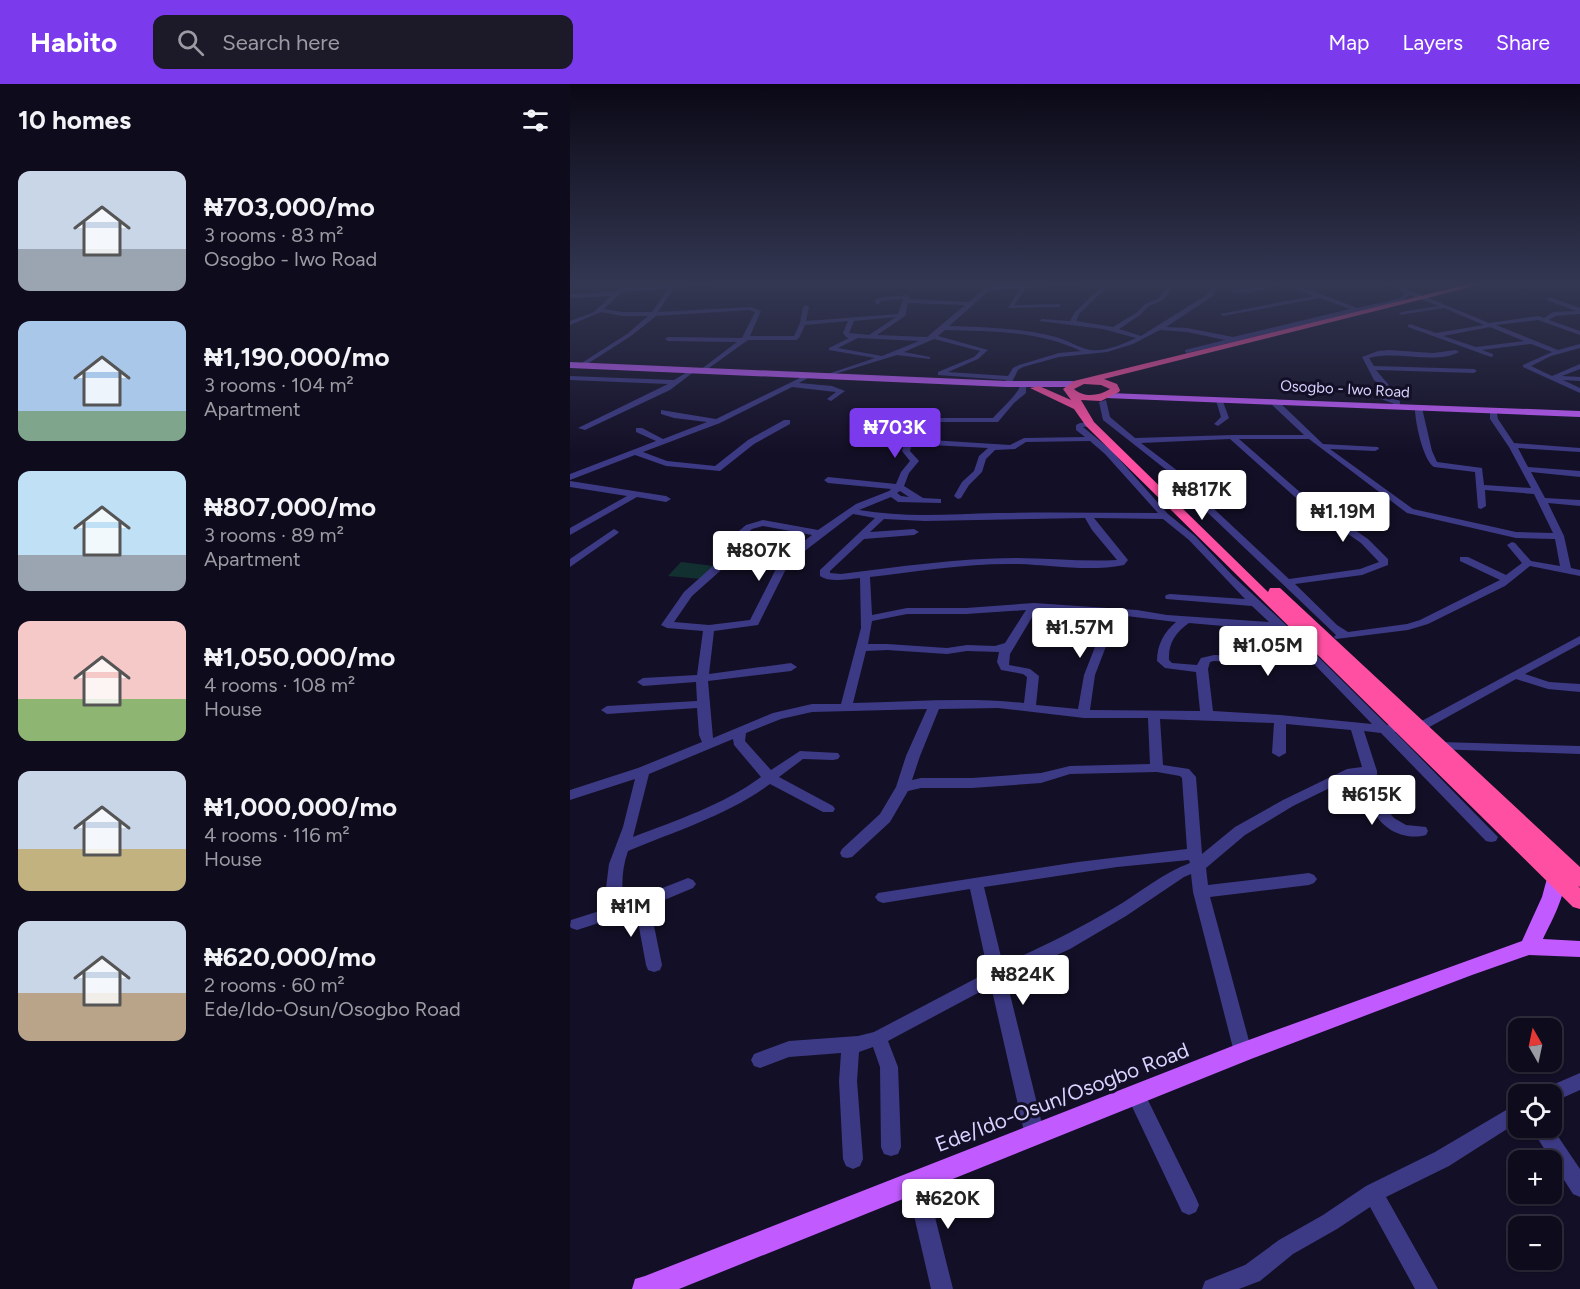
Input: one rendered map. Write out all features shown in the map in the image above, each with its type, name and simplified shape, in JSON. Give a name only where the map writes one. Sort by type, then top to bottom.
[{"type":"highway","points":[[1091,393],[1120,376],[1266,341]]},
{"type":"highway","points":[[1091,393],[1284,341]]},
{"type":"highway","points":[[1035,388],[1125,395]]},
{"type":"highway","points":[[1091,393],[1091,426],[1155,494],[1219,543],[1276,616],[1400,728],[1571,873]]},
{"type":"highway","points":[[1091,393],[1091,426],[1327,640],[1571,873],[1580,901]]},
{"type":"main road","points":[[570,366],[827,376]]},
{"type":"main road","points":[[570,366],[1035,388]]},
{"type":"main road","name":"Osogbo - Iwo Road","points":[[827,376],[976,382],[1008,381],[1091,393],[1159,393],[1580,412]]},
{"type":"main road","name":"Osogbo - Iwo Road","points":[[1125,395],[1418,408],[1580,412]]},
{"type":"main road","points":[[1571,873],[1552,897],[1529,947],[1580,949]]},
{"type":"main road","name":"Ede/Ido-Osun/Osogbo Road","points":[[645,1289],[1243,1052],[1529,947]]},
{"type":"street","points":[[582,365],[618,341]]},
{"type":"street","points":[[702,370],[741,341]]},
{"type":"street","points":[[847,341],[831,349],[882,357]]},
{"type":"street","points":[[827,376],[897,353],[924,341]]},
{"type":"street","points":[[946,341],[985,350],[976,358],[940,374],[1008,381],[1015,369],[1022,366],[1059,355],[1107,350],[1132,341]]},
{"type":"street","points":[[1059,341],[1087,352]]},
{"type":"street","points":[[1187,351],[1224,341]]},
{"type":"street","points":[[1453,341],[1491,355]]},
{"type":"street","points":[[1472,349],[1531,342],[1580,366]]},
{"type":"street","points":[[1580,346],[1524,365],[1580,391]]},
{"type":"street","points":[[1396,403],[1384,397],[1390,391],[1364,358],[1377,354],[1406,351],[1430,357],[1456,352]]},
{"type":"street","points":[[897,353],[928,358]]},
{"type":"street","points":[[1430,357],[1442,370]]},
{"type":"street","points":[[1552,378],[1580,366]]},
{"type":"street","points":[[1371,368],[1474,371]]},
{"type":"street","points":[[582,428],[676,382],[689,373]]},
{"type":"street","points":[[570,378],[676,382]]},
{"type":"street","points":[[572,474],[717,421],[804,378]]},
{"type":"street","points":[[1552,378],[1580,379]]},
{"type":"street","points":[[792,385],[832,388],[841,391],[831,399]]},
{"type":"street","points":[[909,441],[977,433],[995,420],[1011,401],[1022,393],[1023,388]]},
{"type":"street","points":[[1091,393],[1106,418],[1192,486],[1210,510],[1333,627],[1346,636]]},
{"type":"street","points":[[1218,399],[1225,418],[1218,424]]},
{"type":"street","points":[[1273,401],[1312,438],[1410,511],[1516,535],[1559,536]]},
{"type":"street","points":[[1418,408],[1428,451],[1434,464],[1479,470],[1480,506]]},
{"type":"street","points":[[1493,410],[1494,418],[1512,445],[1551,515],[1559,536],[1566,570]]},
{"type":"street","points":[[664,412],[674,416],[717,421]]},
{"type":"street","points":[[819,533],[759,523],[749,527],[724,548],[724,554],[718,567],[691,591],[667,626],[709,628],[754,623],[781,568],[819,533],[857,509],[895,490],[905,472],[915,461],[906,451],[909,441],[928,420],[935,419],[1012,447]]},
{"type":"street","points":[[634,452],[666,463],[717,469],[728,463],[751,442],[787,422]]},
{"type":"street","points":[[864,430],[882,424],[921,427]]},
{"type":"street","points":[[958,496],[965,484],[978,472],[982,458],[988,451],[1091,426]]},
{"type":"street","points":[[639,430],[664,442]]},
{"type":"street","points":[[1133,441],[1232,437],[1312,438]]},
{"type":"street","points":[[1232,437],[1297,494],[1330,515],[1384,561],[1375,568],[1362,572],[1287,582]]},
{"type":"street","points":[[1512,445],[1580,450]]},
{"type":"street","points":[[1322,446],[1375,449]]},
{"type":"street","points":[[1526,469],[1580,474]]},
{"type":"street","points":[[828,480],[895,490]]},
{"type":"street","points":[[570,484],[666,499]]},
{"type":"street","points":[[1480,487],[1497,486],[1580,503]]},
{"type":"street","points":[[895,490],[898,499],[938,501]]},
{"type":"street","points":[[1155,494],[1165,516],[1192,538],[1256,603],[1276,616],[1382,729],[1491,837]]},
{"type":"street","points":[[570,532],[634,495]]},
{"type":"street","points":[[857,509],[880,517],[1165,516]]},
{"type":"street","points":[[880,517],[825,570],[825,576],[841,577],[979,562],[1016,561],[1114,565],[1120,563],[1123,560],[1095,528],[1088,516]]},
{"type":"street","points":[[570,564],[614,532]]},
{"type":"street","points":[[860,536],[914,532]]},
{"type":"street","points":[[1512,544],[1528,563],[1580,573]]},
{"type":"street","points":[[1464,559],[1508,580]]},
{"type":"street","points":[[1327,640],[1408,627],[1424,622],[1508,580],[1528,563]]},
{"type":"street","points":[[846,706],[863,648],[867,620],[865,574]]},
{"type":"street","points":[[1170,597],[1256,603]]},
{"type":"street","points":[[867,620],[907,611],[966,611],[1034,606],[1258,626],[1276,616]]},
{"type":"street","points":[[1030,706],[1033,676],[1026,671],[1005,668],[1002,656],[1034,606]]},
{"type":"street","points":[[1084,714],[1083,703],[1095,661],[1114,612]]},
{"type":"street","points":[[1187,620],[1173,630],[1163,648],[1164,661],[1169,666],[1202,669]]},
{"type":"street","points":[[709,628],[702,678],[705,735],[709,743]]},
{"type":"street","points":[[1420,727],[1580,639]]},
{"type":"street","points":[[863,648],[887,647],[947,651],[967,648],[995,649],[1009,646]]},
{"type":"street","points":[[1207,715],[1202,669],[1205,660],[1214,658],[1318,662]]},
{"type":"street","points":[[643,682],[702,678],[791,667]]},
{"type":"street","points":[[1516,675],[1548,685],[1580,688]]},
{"type":"street","points":[[608,710],[705,704]]},
{"type":"street","points":[[570,795],[643,771],[709,743],[795,711],[846,706],[935,704],[1030,706],[1084,714],[1207,715],[1280,719],[1357,728],[1400,728]]},
{"type":"street","points":[[847,853],[885,818],[903,786],[922,731],[935,704]]},
{"type":"street","points":[[1154,715],[1157,768]]},
{"type":"street","points":[[1279,753],[1280,719]]},
{"type":"street","points":[[1357,728],[1370,771],[1370,780],[1377,789],[1378,806],[1388,821],[1409,833],[1421,831]]},
{"type":"street","points":[[740,731],[739,742],[770,778],[828,809]]},
{"type":"street","points":[[1440,746],[1580,750]]},
{"type":"street","points":[[621,848],[717,809],[770,778],[800,755],[833,756]]},
{"type":"street","points":[[903,786],[921,783],[972,783],[1041,778],[1070,771],[1157,768],[1184,772],[1189,777],[1201,892],[1243,1052]]},
{"type":"street","points":[[909,770],[921,783]]},
{"type":"street","points":[[617,912],[614,888],[616,864],[630,827],[643,771]]},
{"type":"street","points":[[760,1060],[789,1049],[850,1045],[878,1038],[997,975],[1064,944],[1120,912],[1240,831],[1288,803],[1352,772],[1370,771]]},
{"type":"street","points":[[883,897],[1137,858],[1197,860]]},
{"type":"street","points":[[1201,892],[1309,879]]},
{"type":"street","points":[[577,924],[642,903],[688,884]]},
{"type":"street","points":[[976,884],[1035,1136]]},
{"type":"street","points":[[642,903],[654,965]]},
{"type":"street","points":[[878,1038],[889,1067],[891,1147]]},
{"type":"street","points":[[850,1045],[848,1081],[853,1160]]},
{"type":"street","points":[[1562,1089],[1580,1081]]},
{"type":"street","points":[[1136,1095],[1189,1205]]},
{"type":"street","points":[[1213,1289],[1252,1273],[1286,1247],[1374,1193],[1442,1159],[1508,1118]]},
{"type":"street","points":[[1548,1138],[1580,1187]]},
{"type":"street","points":[[916,1181],[942,1289]]},
{"type":"street","points":[[1374,1193],[1427,1289]]},
{"type":"green space","points":[[681,562],[714,566],[702,579],[668,576]]}]
